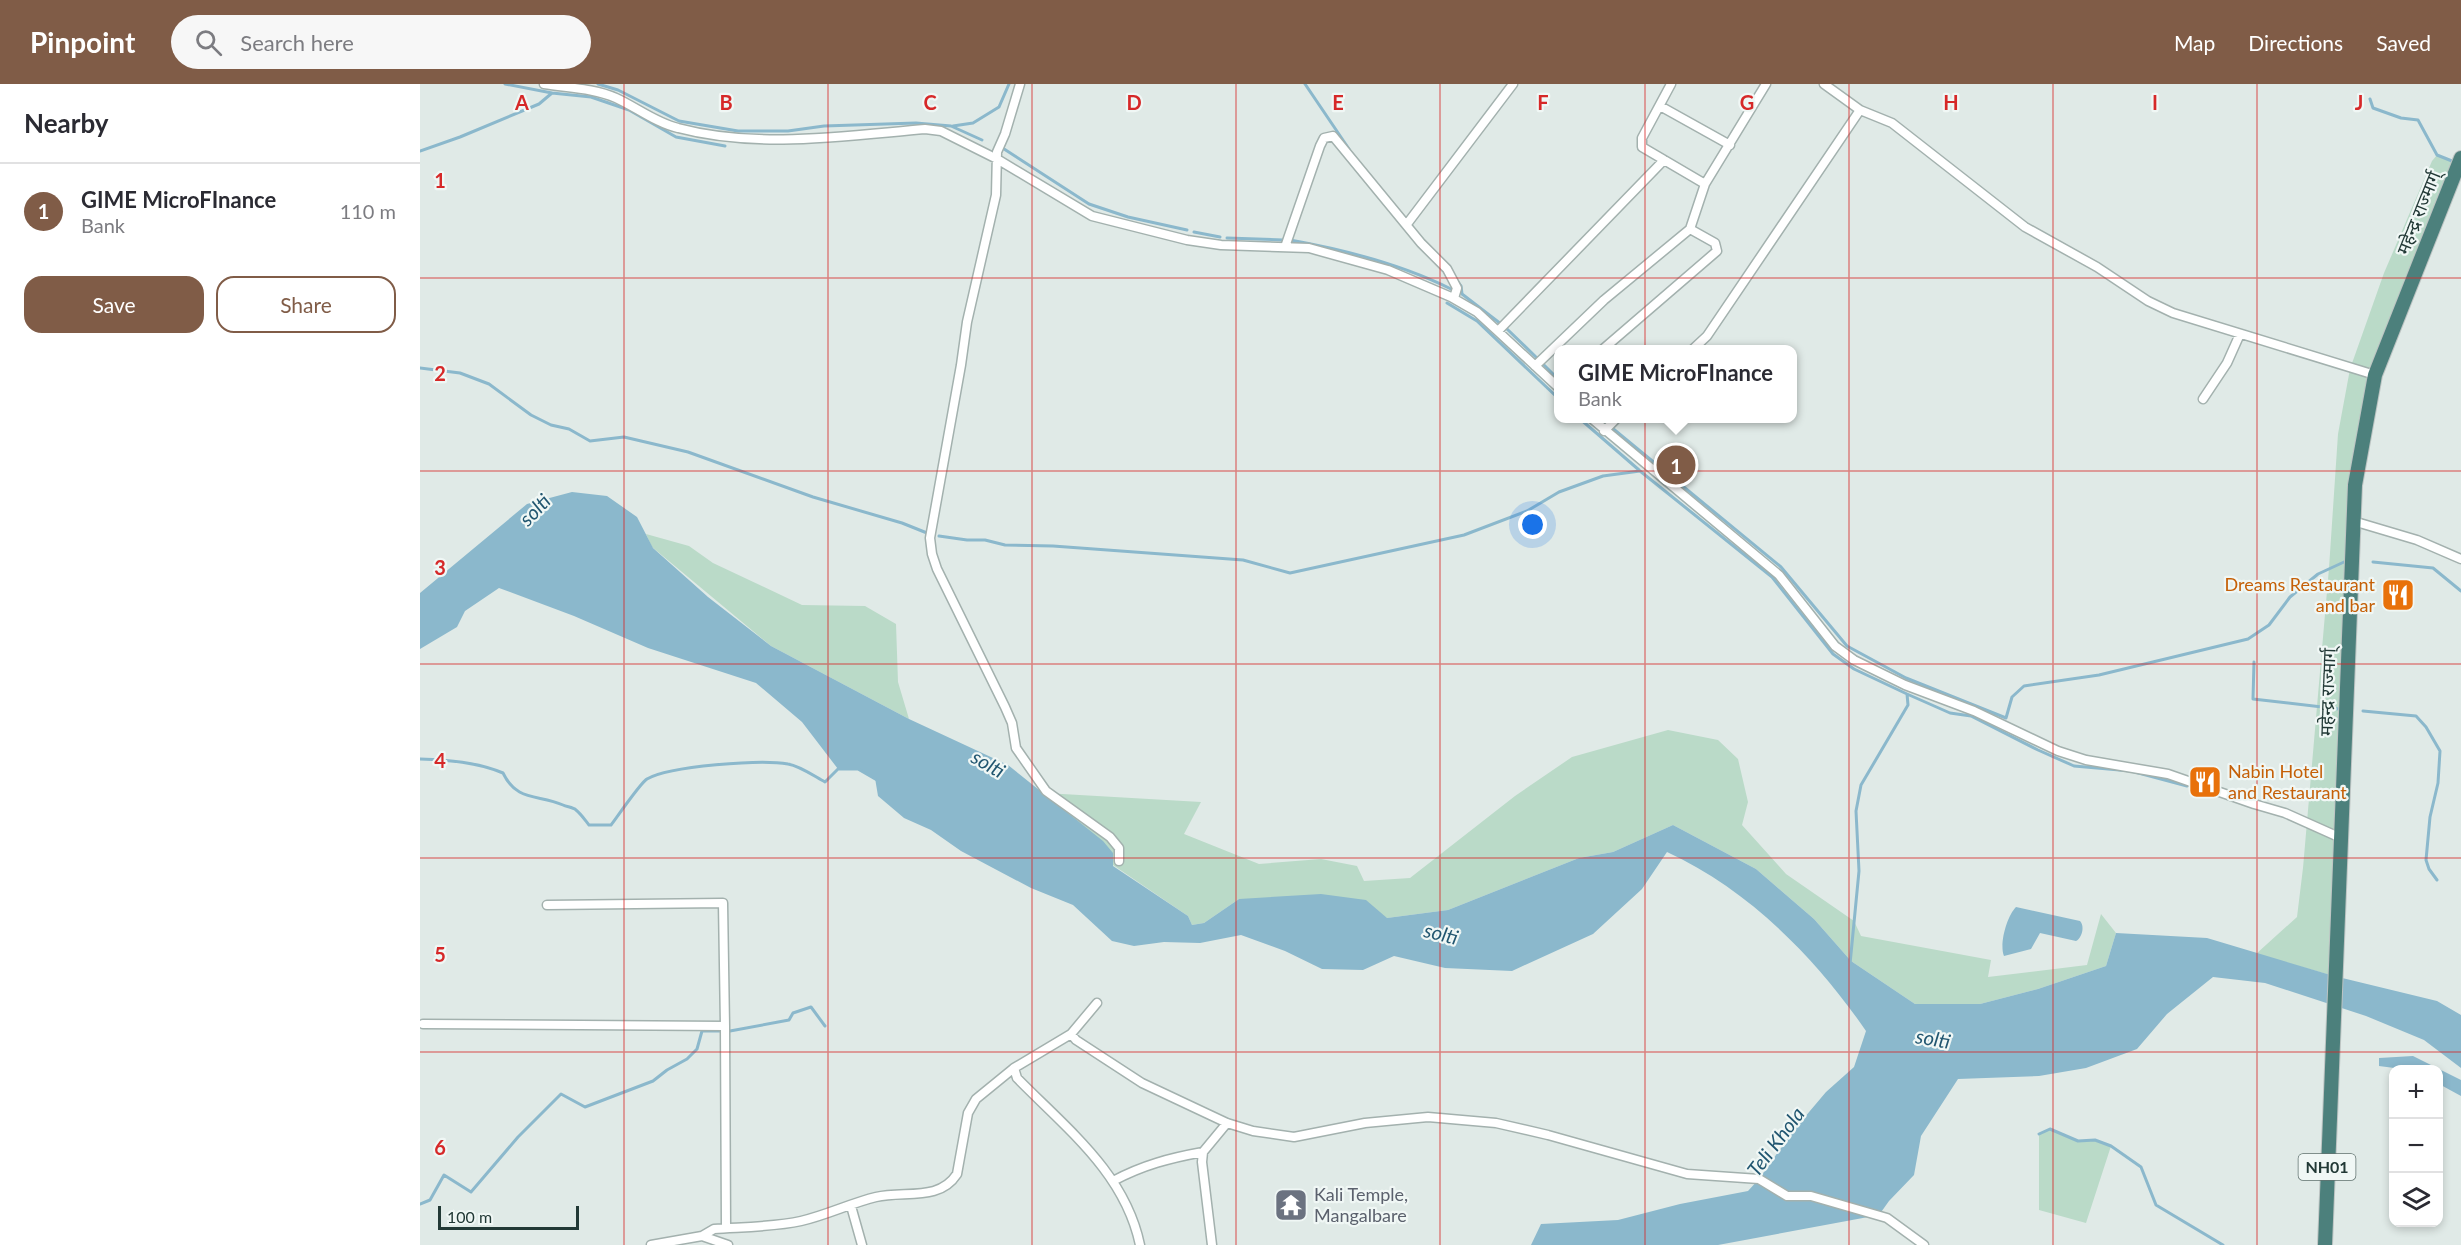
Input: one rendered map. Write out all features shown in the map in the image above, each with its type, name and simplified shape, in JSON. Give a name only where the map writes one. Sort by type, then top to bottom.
[{"type":"highway","name":"महेन्द्र राज्मार्ग्","points":[[2325,1245],[2355,485],[2374,375],[2461,158]]},
{"type":"street","points":[[544,84],[593,91],[614,97],[675,128],[713,135],[792,139],[925,129],[941,131],[1026,175],[1092,216],[1187,240],[1221,245],[1309,248],[1388,270],[1454,298],[1477,312],[1554,383]]},
{"type":"street","points":[[1020,84],[997,159],[996,195],[967,322],[932,523],[930,538],[932,554],[937,569],[1012,723],[1016,748],[1046,791],[1110,837],[1119,848],[1119,861]]},
{"type":"street","points":[[1407,224],[1513,84]]},
{"type":"street","points":[[1671,84],[1641,143],[1642,147],[1705,184]]},
{"type":"street","points":[[1557,345],[1604,300],[1690,229],[1705,184],[1766,84]]},
{"type":"street","points":[[1824,84],[1860,110],[1892,123],[2025,227],[2097,267],[2148,301],[2173,313],[2374,375]]},
{"type":"street","points":[[1660,106],[1730,145]]},
{"type":"street","points":[[1697,345],[1707,336],[1860,110]]},
{"type":"street","points":[[1284,247],[1316,157],[1327,136],[1333,136],[1421,243],[1448,269],[1457,288],[1454,298]]},
{"type":"street","points":[[1498,331],[1664,160]]},
{"type":"street","points":[[1608,345],[1717,251],[1715,243],[1690,229]]},
{"type":"street","points":[[2203,399],[2227,363],[2240,334]]},
{"type":"street","points":[[1535,366],[1554,348]]},
{"type":"street","points":[[1596,423],[1779,575],[1835,646],[1854,660],[1905,685],[1974,711],[2058,751],[2086,760],[2168,774],[2285,813],[2341,838]]},
{"type":"street","points":[[1604,430],[1612,423]]},
{"type":"street","points":[[2353,521],[2417,540],[2461,559]]},
{"type":"street","points":[[548,904],[723,903],[726,1228]]},
{"type":"street","points":[[651,1245],[702,1236],[714,1229],[800,1222],[876,1197],[931,1192],[953,1181],[959,1166],[971,1105],[1014,1068],[1071,1034],[1097,1003]]},
{"type":"street","points":[[423,1024],[725,1026]]},
{"type":"street","points":[[1071,1034],[1082,1044],[1142,1083],[1227,1123],[1253,1131],[1294,1137],[1365,1123],[1428,1117],[1496,1123],[1548,1135],[1680,1173],[1759,1179],[1787,1196],[1811,1196],[1887,1218],[1924,1245]]},
{"type":"street","points":[[1014,1068],[1017,1078],[1105,1167],[1131,1214],[1140,1245]]},
{"type":"street","points":[[1212,1245],[1202,1162],[1203,1152],[1227,1123]]},
{"type":"street","points":[[1113,1181],[1159,1160],[1203,1152]]},
{"type":"street","points":[[851,1206],[861,1245]]},
{"type":"street","points":[[702,1236],[728,1245]]},
{"type":"green space","points":[[2437,155],[2458,164],[2387,342],[2355,485],[2334,976],[2256,954],[2297,917],[2329,568],[2338,434],[2350,369],[2384,273],[2432,161]]},
{"type":"green space","points":[[646,534],[689,546],[713,563],[802,605],[865,606],[896,624],[898,682],[909,719],[771,646],[652,547]]},
{"type":"green space","points":[[1668,730],[1718,740],[1738,759],[1748,802],[1742,825],[1786,874],[1854,921],[1861,936],[1991,960],[1988,977],[2087,965],[2101,914],[2116,933],[2106,966],[2038,989],[1980,1004],[1915,1004],[1851,961],[1814,919],[1756,869],[1673,825],[1613,852],[1579,858],[1448,910],[1387,918],[1239,899],[1204,923],[1192,925],[1188,916],[1113,865],[1045,793],[1201,802],[1184,834],[1259,864],[1321,859],[1357,866],[1364,881],[1410,878],[1515,796],[1572,757]]},
{"type":"green space","points":[[2050,1129],[2078,1141],[2095,1140],[2111,1146],[2086,1223],[2039,1210],[2039,1134]]},
{"type":"water","name":"solti","points":[[572,492],[607,496],[637,517],[653,548],[708,597],[771,646],[909,719],[1008,765],[1103,841],[1113,853],[1113,866],[1188,916],[1192,925],[1204,923],[1239,899],[1321,894],[1366,900],[1387,918],[1448,910],[1579,858],[1613,852],[1673,825],[1756,869],[1814,919],[1851,961],[1915,1004],[1980,1004],[2038,989],[2106,966],[2116,933],[2207,938],[2334,976],[2437,1001],[2461,1015],[2461,1068],[2424,1040],[2366,1016],[2265,983],[2213,977],[2167,1014],[2137,1049],[2086,1068],[2039,1076],[1958,1079],[1921,1136],[1914,1175],[1879,1215],[1718,1245],[1531,1245],[1541,1224],[1618,1220],[1680,1204],[1748,1191],[1826,1092],[1854,1067],[1866,1031],[1825,977],[1778,928],[1752,906],[1697,867],[1667,852],[1642,889],[1593,934],[1512,971],[1445,968],[1394,956],[1363,970],[1322,969],[1285,951],[1241,935],[1200,943],[1164,942],[1134,946],[1112,941],[1073,905],[1031,888],[961,851],[931,830],[904,818],[878,796],[875,778],[858,769],[838,769],[802,722],[756,683],[648,648],[574,616],[499,588],[465,611],[457,627],[420,649],[420,593],[527,504]]},
{"type":"water","points":[[2016,907],[2080,921],[2083,929],[2081,935],[2076,941],[2040,933],[2031,949],[2004,956],[2002,945],[2005,930]]},
{"type":"water","points":[[2413,1056],[2431,1065],[2379,1066],[2379,1058]]},
{"type":"water","points":[[2443,1071],[2461,1080],[2461,1096],[2443,1086]]},
{"type":"waterway","points":[[505,84],[552,93]]},
{"type":"waterway","points":[[598,84],[618,90],[679,121],[738,131],[788,131],[824,126],[916,123],[951,126],[982,140]]},
{"type":"waterway","points":[[953,126],[973,123],[999,107],[1009,84]]},
{"type":"waterway","points":[[1305,84],[1349,149]]},
{"type":"waterway","points":[[420,151],[539,104],[552,93],[591,97],[629,110],[676,137],[725,146]]},
{"type":"waterway","points":[[2370,99],[2373,108],[2401,118],[2418,120],[2437,155],[2452,161]]},
{"type":"waterway","points":[[1001,147],[1089,204],[1128,217],[1187,230]]},
{"type":"waterway","points":[[1194,232],[1220,237]]},
{"type":"waterway","points":[[1227,238],[1283,240]]},
{"type":"waterway","points":[[1290,240],[1373,259],[1413,272],[1451,289]]},
{"type":"waterway","points":[[1457,281],[1461,286],[1462,294],[1501,324]]},
{"type":"waterway","points":[[1447,303],[1477,321],[1554,394]]},
{"type":"waterway","points":[[1507,329],[1538,359]]},
{"type":"waterway","points":[[1541,362],[1554,375]]},
{"type":"waterway","points":[[420,368],[460,373],[489,384],[531,415],[551,425],[569,429],[590,441],[624,437],[688,452],[813,497],[902,523],[927,533]]},
{"type":"waterway","points":[[1585,423],[1639,470]]},
{"type":"waterway","points":[[1611,427],[1781,567],[1847,646],[1906,678],[2006,718],[2012,697],[2024,686],[2099,675],[2248,639],[2269,625],[2290,597],[2318,574],[2344,562]]},
{"type":"waterway","points":[[939,536],[985,540],[1005,545],[1053,546],[1243,560],[1290,573],[1464,535],[1527,511],[1559,492],[1603,476],[1640,471],[1772,577],[1833,654],[1854,669],[1907,694],[1908,705],[1861,785],[1856,811],[1859,871],[1850,964]]},
{"type":"waterway","points":[[2373,562],[2433,568],[2461,591]]},
{"type":"waterway","points":[[2254,662],[2253,699],[2339,709]]},
{"type":"waterway","points":[[1907,694],[1950,713],[1971,716],[2074,766],[2131,771],[2187,786]]},
{"type":"waterway","points":[[2363,711],[2416,716],[2426,727],[2440,751],[2438,783],[2430,817],[2426,860],[2437,880]]},
{"type":"waterway","points":[[420,759],[452,761],[493,769],[503,773],[515,789],[522,793],[573,808],[589,825],[611,825],[647,779],[658,774],[694,767],[758,762],[775,763],[797,767],[825,782],[838,769],[858,769],[877,780]]},
{"type":"waterway","points":[[420,1204],[430,1200],[444,1175],[471,1192],[518,1137],[561,1094],[585,1107],[653,1081],[687,1059],[697,1049],[702,1031],[730,1031],[789,1020],[793,1013],[811,1007],[825,1026]]},
{"type":"waterway","points":[[2039,1134],[2050,1129],[2078,1141],[2095,1140],[2111,1146],[2141,1167],[2156,1205],[2223,1245]]},
{"type":"place","name":"GIME MicroFInance","points":[[1676,465]]},
{"type":"place","name":"Dreams Restaurant and bar","points":[[2398,595]]},
{"type":"place","name":"Nabin Hotel and Restaurant","points":[[2205,782]]},
{"type":"place","name":"Kali Temple, Mangalbare","points":[[1291,1205]]},
{"type":"water label","name":"Teli Khola","points":[[1776,1142]]}]
